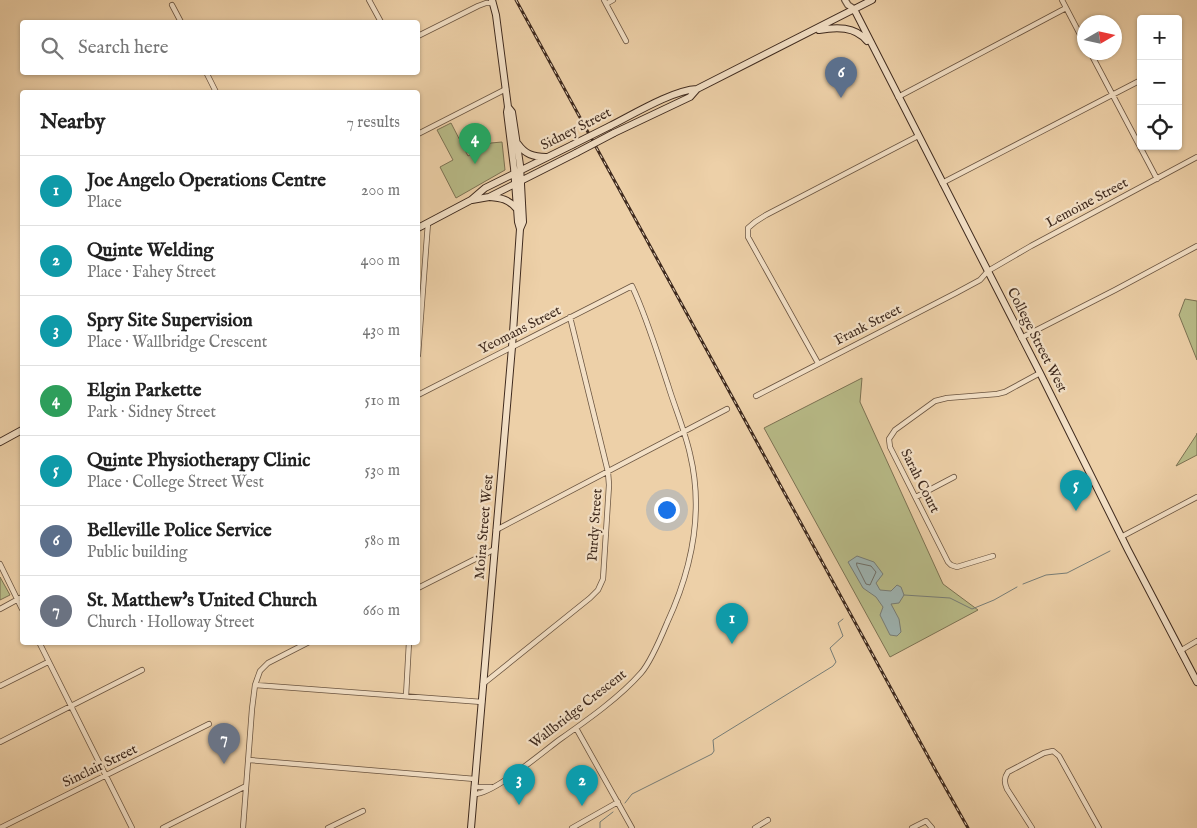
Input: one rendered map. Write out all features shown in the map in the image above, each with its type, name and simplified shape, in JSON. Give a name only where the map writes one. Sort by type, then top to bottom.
[{"type":"main road","name":"Sidney Street","points":[[471,200],[489,197],[690,96],[697,89],[872,0]]},
{"type":"main road","name":"Moira Street West","points":[[471,828],[512,346],[520,229],[523,222],[517,172],[506,112],[508,107],[496,15],[492,2]]},
{"type":"main road","name":"College Street West","points":[[854,9],[1197,682]]},
{"type":"main road","points":[[810,32],[843,28],[861,35],[873,48]]},
{"type":"main road","name":"Sidney Street","points":[[420,227],[471,200],[485,188],[549,156],[681,92],[697,89]]},
{"type":"main road","name":"Moira Street West","points":[[508,107],[512,112],[517,141],[517,172]]},
{"type":"main road","points":[[517,141],[522,150],[530,155],[549,156]]},
{"type":"main road","name":"Moira Street West","points":[[518,182],[516,208],[520,229]]},
{"type":"main road","points":[[489,197],[511,201],[516,208]]},
{"type":"main road","points":[[0,442],[20,431]]},
{"type":"street","points":[[369,0],[380,20]]},
{"type":"street","points":[[613,0],[605,2],[626,41]]},
{"type":"street","name":"College Street West","points":[[845,0],[854,9]]},
{"type":"street","name":"College Street West","points":[[852,0],[854,9]]},
{"type":"street","points":[[1062,0],[1077,29]]},
{"type":"street","points":[[420,35],[478,6],[492,2]]},
{"type":"street","points":[[172,5],[180,20]]},
{"type":"street","points":[[898,97],[1066,8]]},
{"type":"street","points":[[1094,60],[1157,179]]},
{"type":"street","points":[[208,75],[215,90]]},
{"type":"street","points":[[942,183],[1137,82]]},
{"type":"street","points":[[420,133],[506,89]]},
{"type":"street","points":[[818,363],[748,237],[748,228],[766,215],[918,136]]},
{"type":"street","name":"Lemoine Street","points":[[988,271],[1197,157]]},
{"type":"street","points":[[420,329],[428,223]]},
{"type":"street","points":[[1021,338],[1197,246]]},
{"type":"street","name":"Frank Street","points":[[756,396],[980,280],[988,271]]},
{"type":"street","name":"Yeomans Street","points":[[420,394],[632,286]]},
{"type":"street","name":"Wallbridge Crescent","points":[[474,790],[492,787],[576,728],[642,672],[674,608],[686,575],[697,521],[697,498],[690,454],[644,311],[632,286]]},
{"type":"street","name":"Purdy Street","points":[[483,684],[590,598],[598,590],[603,579],[610,485],[570,317]]},
{"type":"street","name":"Sarah Court","points":[[994,556],[957,567],[948,562],[890,448],[889,439],[895,430],[935,401],[1005,392],[1040,373]]},
{"type":"street","points":[[496,530],[727,409]]},
{"type":"street","points":[[916,497],[954,477]]},
{"type":"street","points":[[1122,537],[1197,497]]},
{"type":"street","points":[[420,587],[495,549]]},
{"type":"street","points":[[0,564],[20,598],[0,609]]},
{"type":"street","points":[[1180,650],[1197,641]]},
{"type":"street","points":[[40,645],[132,828]]},
{"type":"street","points":[[243,828],[255,685],[260,671],[268,663],[299,645]]},
{"type":"street","points":[[406,696],[409,645]]},
{"type":"street","points":[[0,686],[48,662]]},
{"type":"street","points":[[0,742],[142,670]]},
{"type":"street","points":[[255,685],[482,702]]},
{"type":"street","name":"Sinclair Street","points":[[0,828],[209,724]]},
{"type":"street","points":[[576,728],[632,828]]},
{"type":"street","points":[[1032,828],[1007,789],[1004,783],[1005,777],[1008,772],[1044,753],[1053,751],[1059,756],[1099,828]]},
{"type":"street","points":[[249,760],[475,779]]},
{"type":"street","points":[[163,828],[246,786]]},
{"type":"street","points":[[572,828],[618,802]]},
{"type":"street","points":[[328,828],[363,811]]},
{"type":"street","points":[[755,828],[768,820]]},
{"type":"street","points":[[912,828],[926,820],[932,828]]},
{"type":"green space","points":[[451,123],[468,156],[491,143],[502,142],[505,170],[456,198],[440,167],[453,160],[437,130]]},
{"type":"green space","points":[[1185,299],[1197,301],[1197,360],[1179,315]]},
{"type":"green space","points":[[862,378],[860,402],[943,584],[978,610],[890,657],[764,428]]},
{"type":"green space","points":[[1197,434],[1197,455],[1176,466]]},
{"type":"green space","points":[[0,577],[10,595],[0,600]]},
{"type":"water","points":[[857,556],[874,562],[883,574],[876,583],[880,590],[891,591],[897,585],[901,587],[904,595],[899,603],[891,604],[899,619],[901,632],[897,636],[890,635],[880,615],[883,607],[876,597],[863,588],[848,562]]},
{"type":"waterway","points":[[1023,584],[1046,575],[1067,573],[1110,551]]},
{"type":"waterway","points":[[904,595],[950,598],[972,609],[994,600],[1017,587]]},
{"type":"waterway","points":[[625,803],[632,794],[712,754],[714,751],[713,740],[833,666],[836,662],[830,648],[843,636],[838,623],[843,619]]},
{"type":"waterway","points":[[600,828],[600,822],[613,812]]},
{"type":"railway","points":[[516,0],[968,828]]},
{"type":"place","name":"Belleville Police Service","points":[[841,98]]},
{"type":"place","name":"Elgin Parkette","points":[[475,164]]},
{"type":"place","name":"Quinte Physiotherapy Clinic","points":[[1076,511]]},
{"type":"place","name":"Joe Angelo Operations Centre","points":[[732,644]]},
{"type":"place","name":"St. Matthew's United Church","points":[[224,764]]},
{"type":"place","name":"Spry Site Supervision","points":[[519,805]]},
{"type":"place","name":"Quinte Welding","points":[[582,806]]}]
